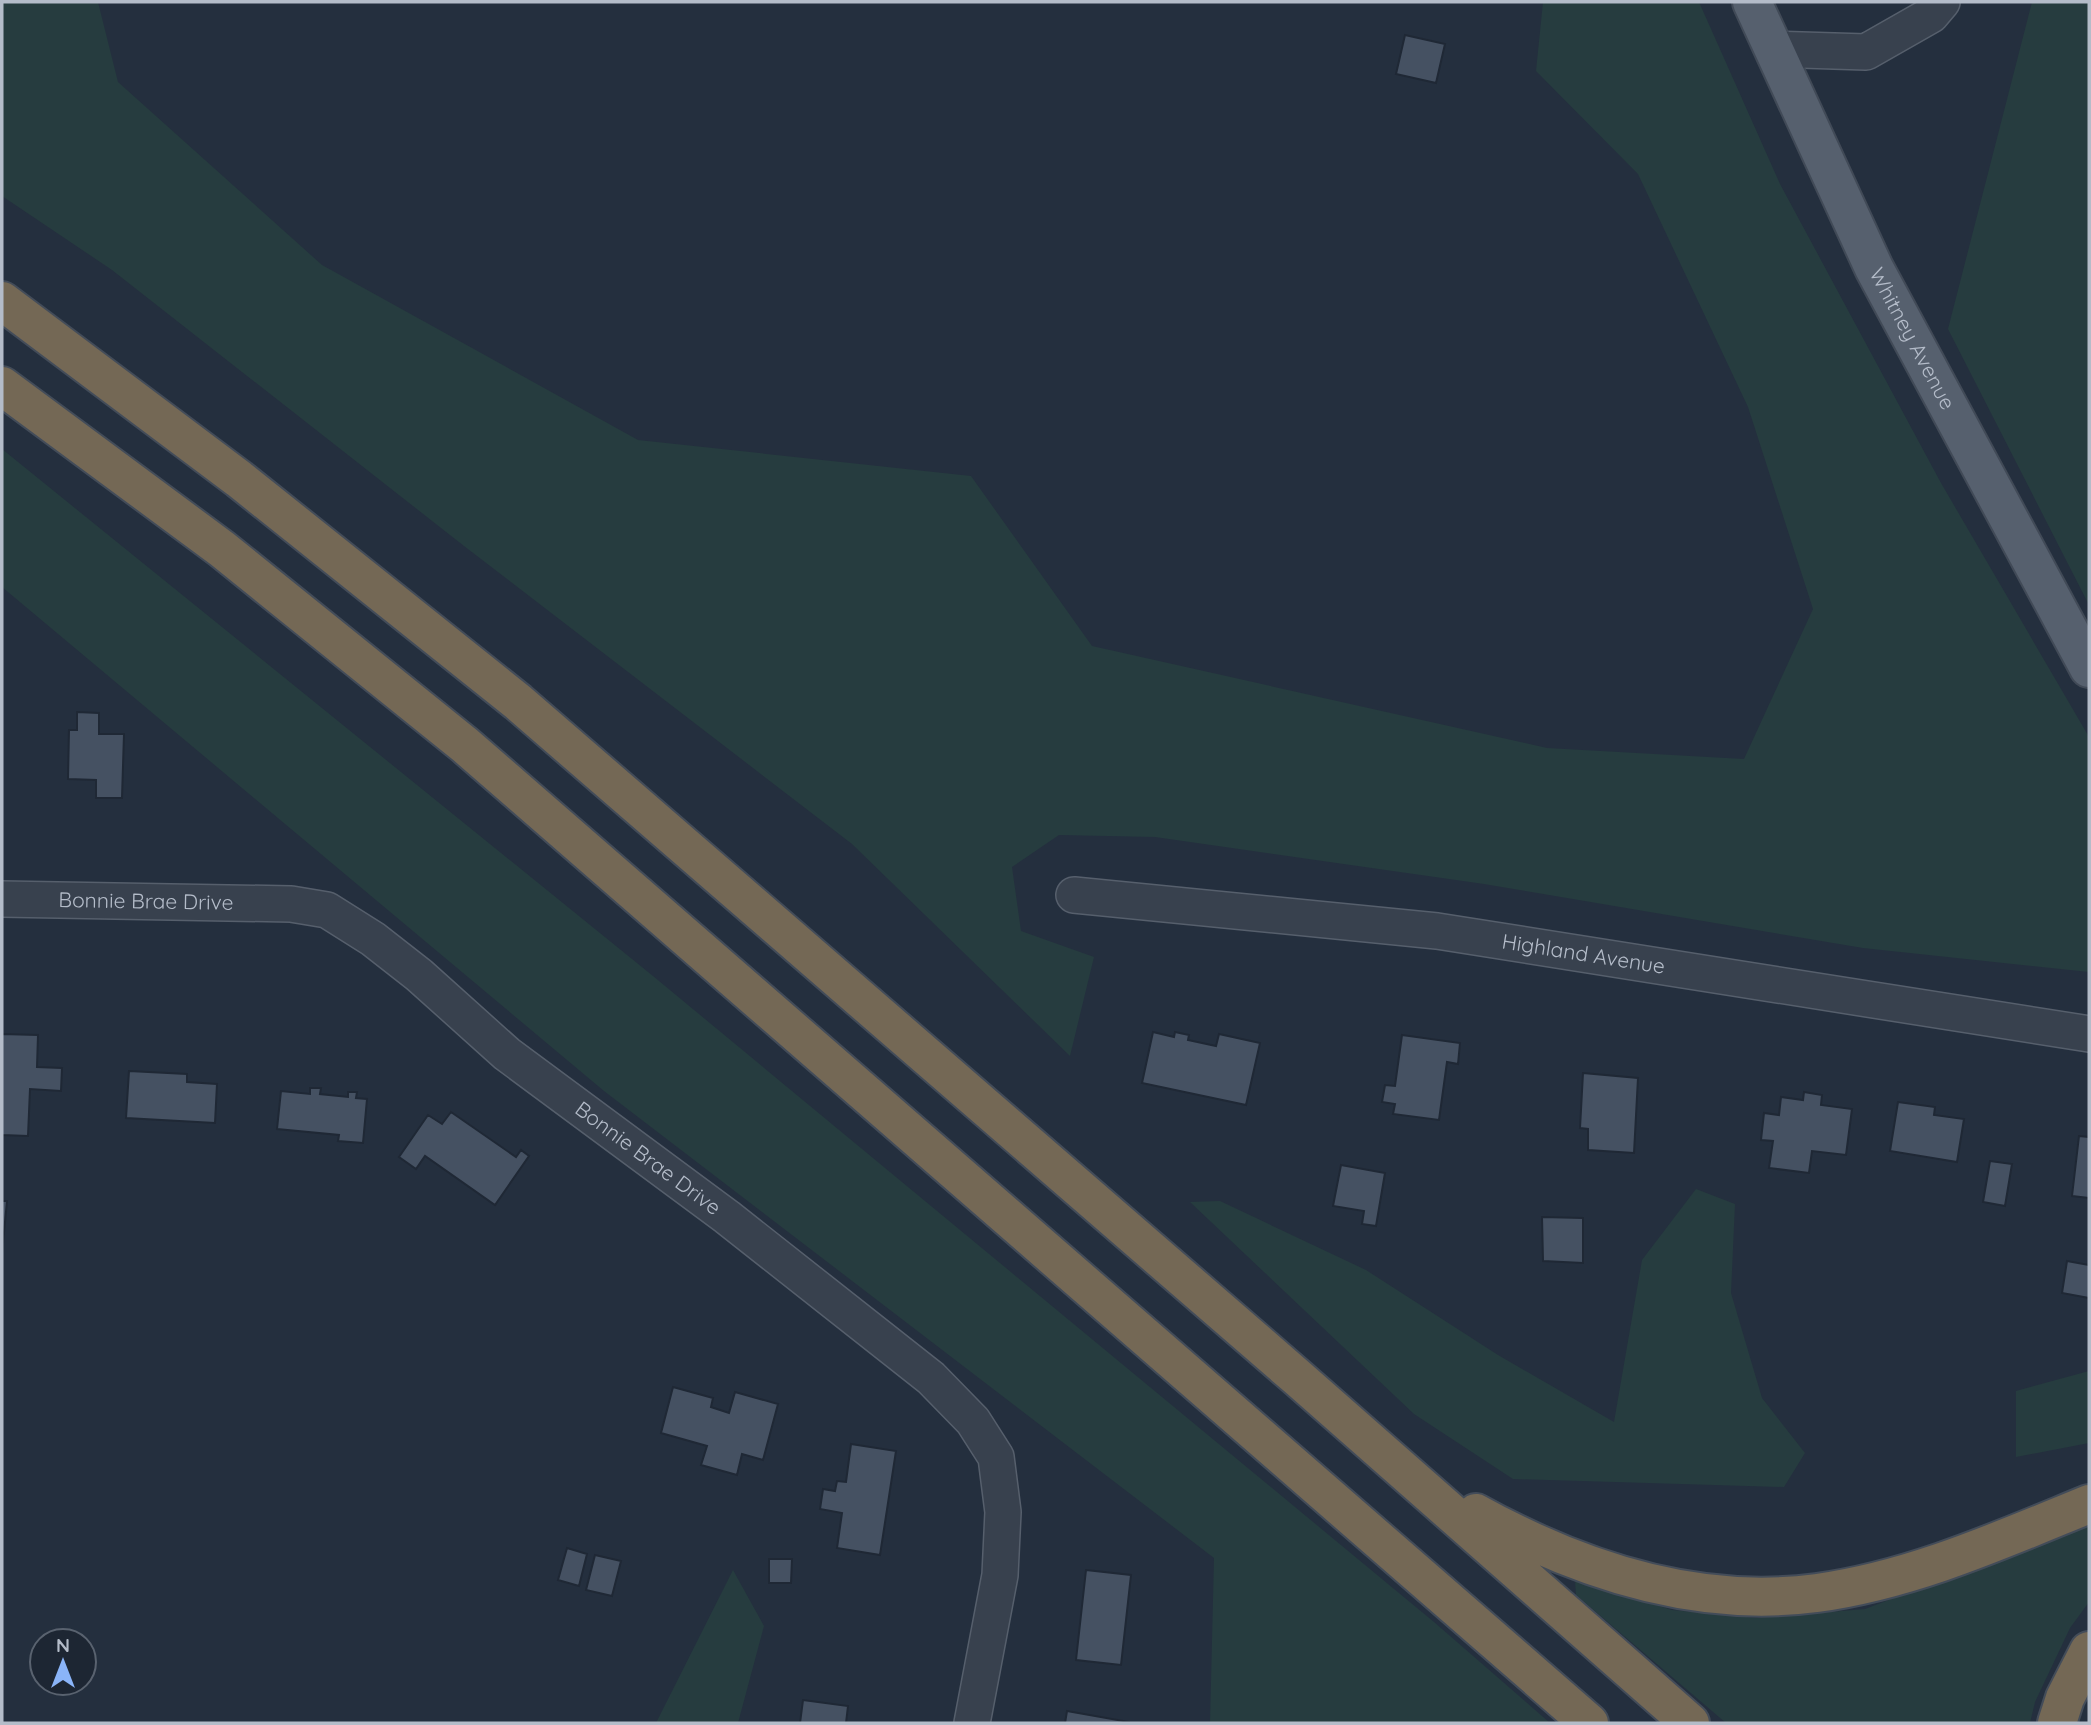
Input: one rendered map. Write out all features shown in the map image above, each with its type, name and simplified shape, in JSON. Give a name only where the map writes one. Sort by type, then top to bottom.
[{"type":"highway","points":[[2,301],[239,479],[518,702],[1413,1478],[1690,1723]]},
{"type":"highway","points":[[2,386],[222,549],[455,737],[1589,1723]]},
{"type":"highway","points":[[1413,1478],[1531,1543],[1570,1559],[1651,1583],[1740,1596],[1818,1593],[1882,1580],[1970,1551],[2089,1504]]},
{"type":"highway","points":[[2057,1723],[2065,1698],[2089,1651]]},
{"type":"main road","name":"Whitney Avenue","points":[[1752,2],[1874,268],[2089,668]]},
{"type":"street","points":[[1773,49],[1866,52],[1931,15],[1942,2]]},
{"type":"street","name":"Highland Avenue","points":[[1074,895],[1437,931],[2089,1034]]},
{"type":"street","name":"Bonnie Brae Drive","points":[[2,899],[291,904],[310,906],[343,917],[419,975],[507,1054],[727,1217],[932,1378],[986,1438],[996,1457],[1000,1474],[1003,1511],[1000,1575],[972,1723]]},
{"type":"green space","points":[[2,2],[98,2],[118,82],[322,265],[638,440],[971,476],[1092,646],[1547,748],[1744,759],[1813,609],[1748,407],[1638,174],[1536,71],[1543,2],[1699,2],[1780,184],[1941,483],[2089,737],[2089,972],[1863,948],[1484,884],[1155,837],[1059,835],[1012,867],[1021,931],[1094,957],[1070,1056],[852,844],[464,546],[112,270],[2,196]]},
{"type":"green space","points":[[2032,2],[2089,2],[2089,605],[1948,329]]},
{"type":"green space","points":[[2,449],[653,976],[1434,1622],[1550,1723],[1210,1723],[1214,1558],[604,1091],[2,587]]},
{"type":"green space","points":[[1696,1189],[1735,1204],[1731,1293],[1762,1398],[1805,1453],[1784,1487],[1513,1479],[1414,1414],[1190,1202],[1220,1201],[1366,1270],[1498,1355],[1614,1422],[1642,1260]]},
{"type":"green space","points":[[2089,1371],[2089,1443],[2016,1457],[2016,1391]]},
{"type":"green space","points":[[2089,1524],[2089,1602],[2070,1628],[2035,1702],[2030,1723],[1726,1723],[1576,1595],[1575,1580],[1672,1610],[1757,1618],[1865,1609]]},
{"type":"green space","points":[[733,1570],[764,1626],[738,1723],[656,1723]]},
{"type":"building","points":[[1405,35],[1445,44],[1436,83],[1396,74]]},
{"type":"building","points":[[77,712],[99,713],[99,734],[124,734],[122,798],[96,798],[96,780],[68,779],[69,730],[77,730]]},
{"type":"building","points":[[1153,1032],[1174,1037],[1175,1032],[1189,1035],[1188,1040],[1216,1046],[1219,1034],[1260,1043],[1246,1105],[1142,1083]]},
{"type":"building","points":[[2,1034],[38,1035],[37,1067],[62,1068],[61,1091],[30,1089],[28,1136],[2,1135]]},
{"type":"building","points":[[1402,1035],[1460,1043],[1458,1064],[1447,1062],[1439,1120],[1393,1114],[1395,1104],[1382,1102],[1385,1085],[1395,1086]]},
{"type":"building","points":[[129,1071],[187,1074],[187,1082],[217,1084],[215,1123],[126,1118]]},
{"type":"building","points":[[1583,1073],[1638,1078],[1634,1153],[1588,1150],[1588,1129],[1580,1128]]},
{"type":"building","points":[[310,1088],[321,1088],[320,1094],[348,1097],[348,1092],[357,1092],[356,1098],[367,1099],[363,1143],[338,1141],[339,1135],[277,1129],[281,1091],[310,1094]]},
{"type":"building","points":[[1804,1092],[1822,1095],[1821,1105],[1852,1109],[1846,1155],[1812,1151],[1809,1173],[1769,1168],[1773,1141],[1761,1140],[1764,1113],[1779,1115],[1781,1097],[1803,1100]]},
{"type":"building","points":[[1898,1102],[1935,1107],[1934,1115],[1964,1119],[1957,1162],[1890,1151]]},
{"type":"building","points":[[451,1112],[516,1157],[521,1150],[529,1156],[495,1205],[425,1156],[416,1169],[399,1157],[428,1115],[442,1124]]},
{"type":"building","points":[[2079,1136],[2089,1137],[2089,1198],[2072,1196]]},
{"type":"building","points":[[1990,1161],[2012,1164],[2005,1206],[1983,1202]]},
{"type":"building","points":[[1341,1165],[1385,1173],[1376,1226],[1362,1224],[1364,1211],[1333,1206]]},
{"type":"building","points":[[2,1201],[7,1201],[2,1253]]},
{"type":"building","points":[[1542,1217],[1583,1218],[1583,1263],[1543,1261]]},
{"type":"building","points":[[2067,1261],[2089,1265],[2089,1298],[2062,1293]]},
{"type":"building","points":[[673,1387],[713,1398],[711,1407],[729,1413],[735,1392],[778,1404],[763,1460],[742,1454],[737,1475],[701,1465],[707,1446],[661,1433]]},
{"type":"building","points":[[851,1444],[896,1451],[880,1555],[837,1548],[842,1513],[820,1509],[823,1489],[835,1491],[837,1481],[846,1482]]},
{"type":"building","points":[[567,1548],[587,1554],[579,1586],[558,1580]]},
{"type":"building","points":[[595,1555],[621,1561],[612,1596],[586,1590]]},
{"type":"building","points":[[769,1559],[792,1559],[791,1583],[769,1583]]},
{"type":"building","points":[[1086,1570],[1131,1575],[1121,1665],[1076,1660]]},
{"type":"building","points":[[803,1700],[848,1706],[846,1723],[800,1723]]},
{"type":"building","points":[[1067,1711],[1129,1722],[1129,1723],[1065,1723]]}]
